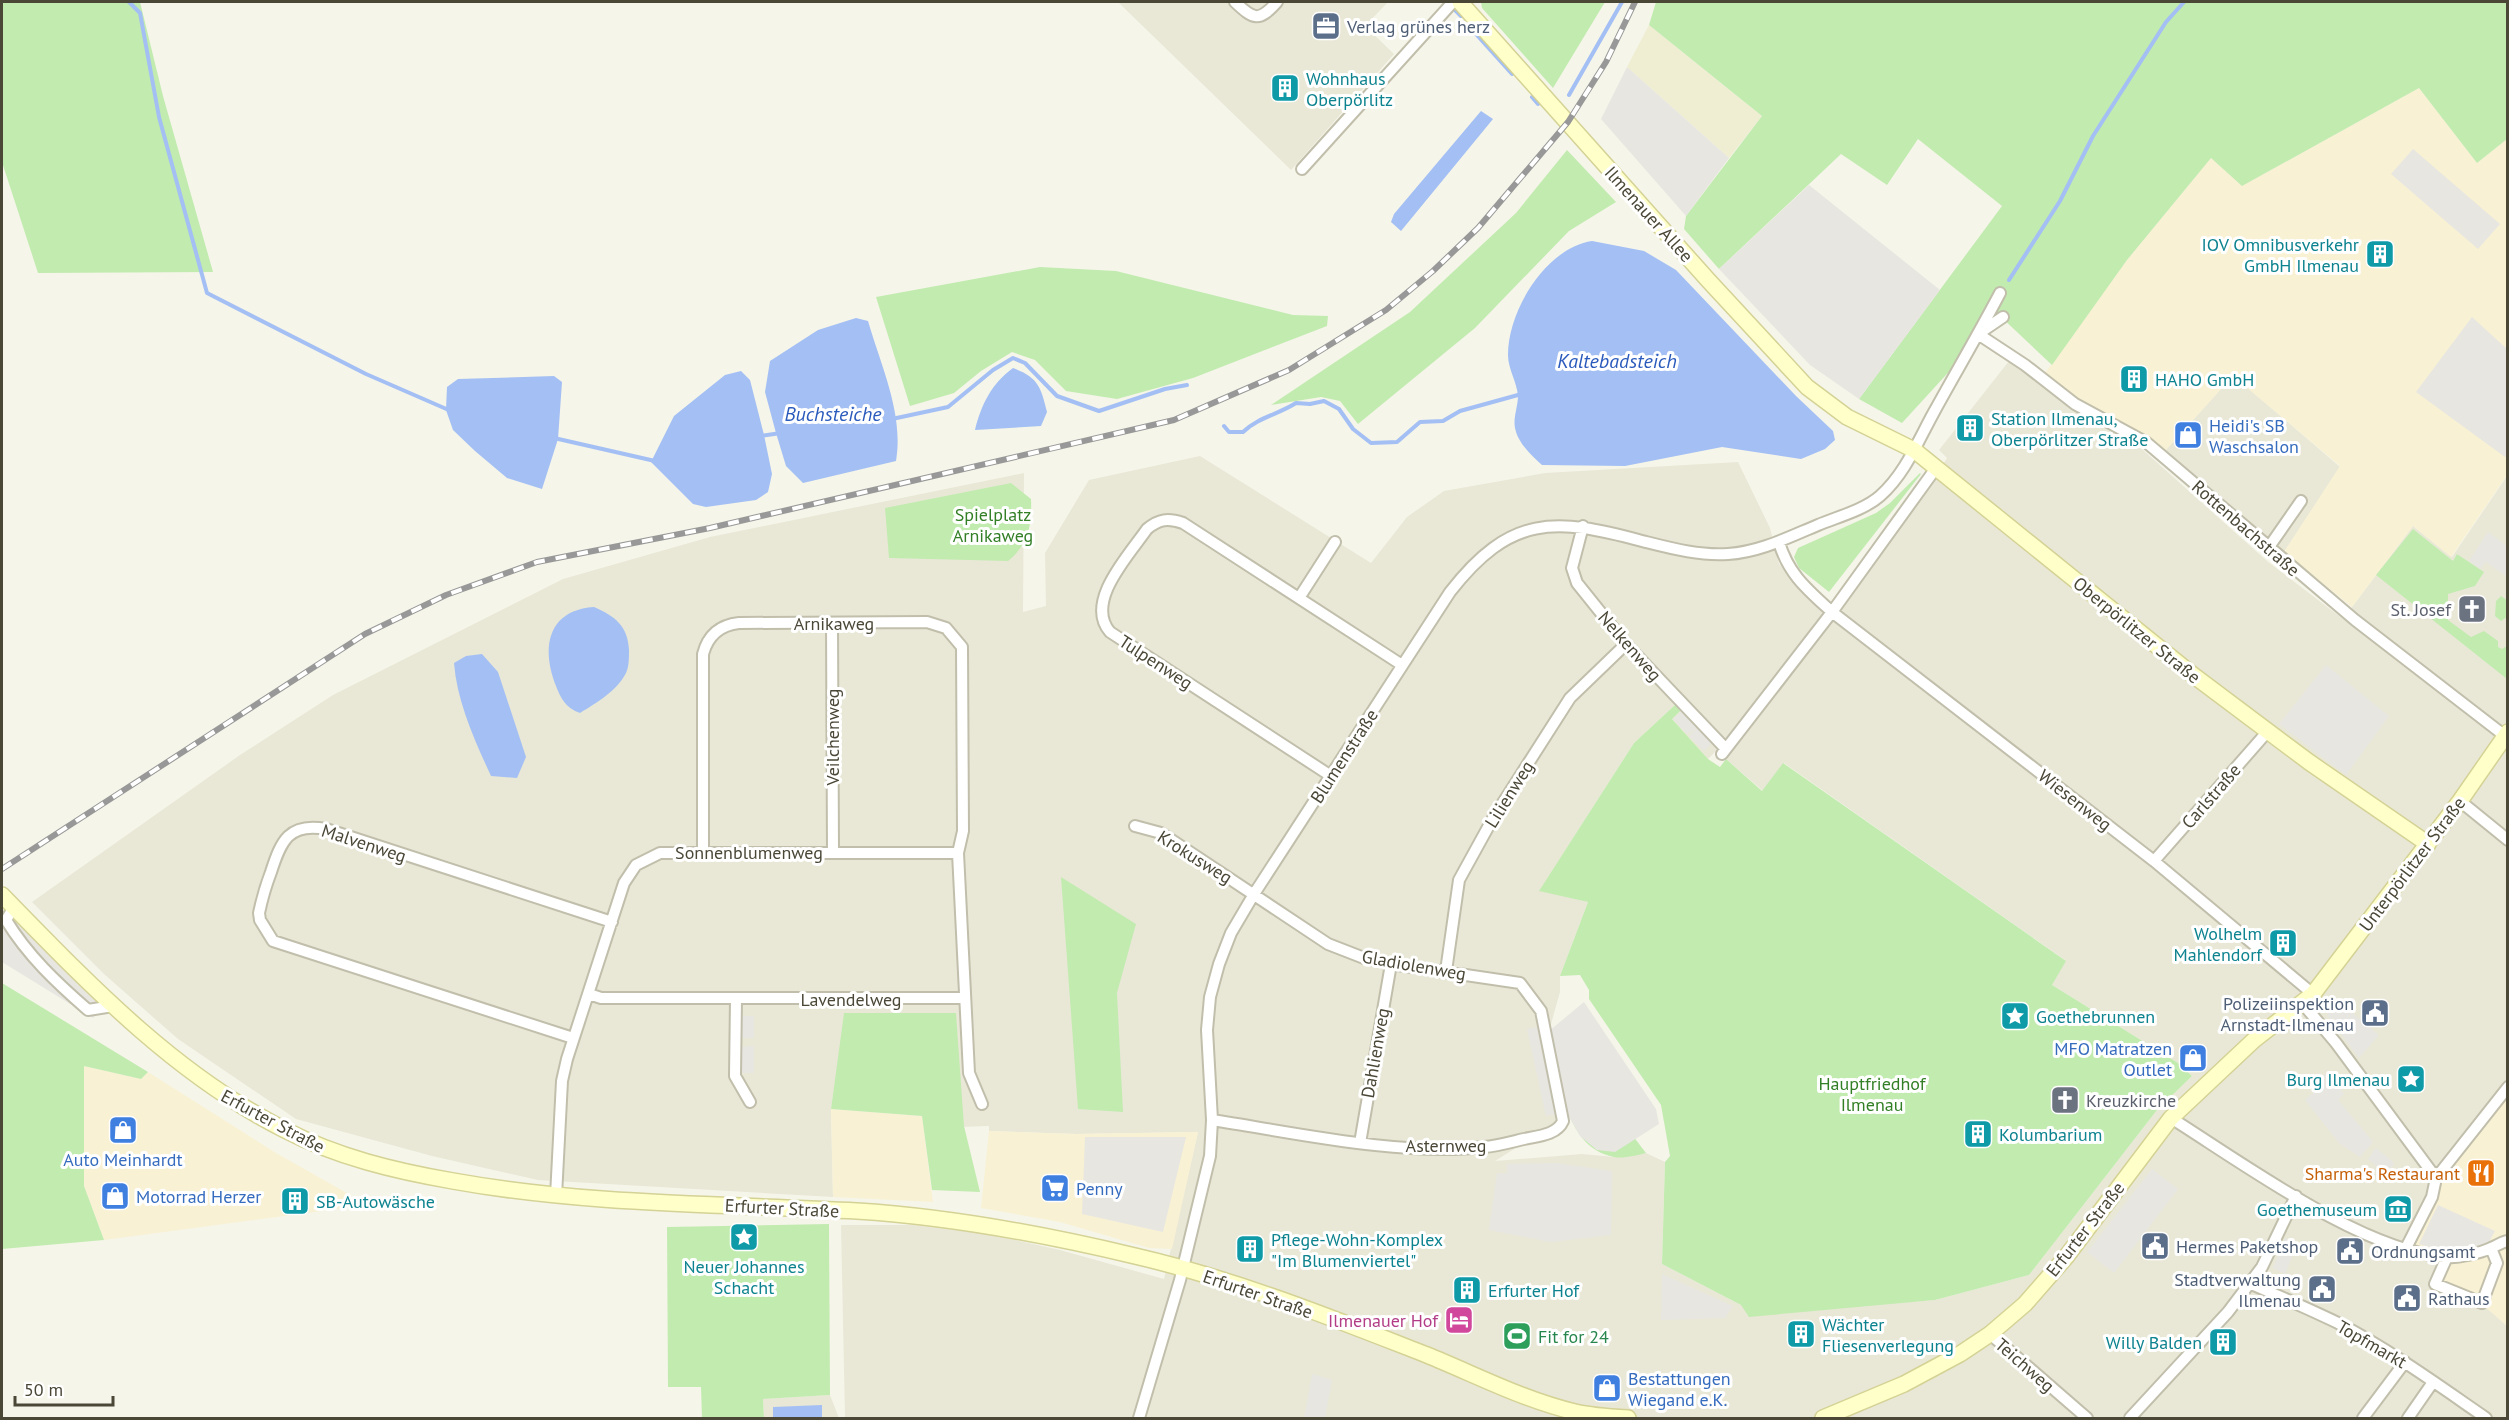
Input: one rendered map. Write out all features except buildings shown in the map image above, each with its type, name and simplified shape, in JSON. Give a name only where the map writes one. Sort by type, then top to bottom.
[{"type":"main road","name":"Ilmenauer Allee","points":[[1460,2],[1775,353],[1807,387],[1847,417]]},
{"type":"main road","name":"Oberpörlitzer Straße","points":[[1847,417],[1914,450],[2185,669],[2268,731],[2428,844]]},
{"type":"main road","name":"Unterpörlitzer Straße","points":[[2308,999],[2428,844],[2506,734]]},
{"type":"main road","name":"Erfurter Straße","points":[[7,901],[113,1006],[196,1077],[233,1102],[332,1152],[418,1175],[556,1196],[860,1211],[967,1221],[1060,1238],[1182,1268],[1235,1284],[1426,1355],[1537,1400],[1578,1413],[1628,1419]]},
{"type":"main road","name":"Erfurter Straße","points":[[1823,1419],[1904,1384],[1990,1335],[2025,1304],[2066,1257],[2171,1118],[2254,1040],[2308,999]]},
{"type":"street","points":[[1235,2],[1248,15],[1257,17],[1266,14],[1277,2]]},
{"type":"street","points":[[1302,169],[1453,2]]},
{"type":"street","points":[[1914,450],[2000,293]]},
{"type":"street","points":[[1978,334],[2003,317]]},
{"type":"street","name":"Rottenbachstraße","points":[[1978,334],[2009,353],[2075,404],[2147,443],[2355,620],[2506,734]]},
{"type":"street","name":"Blumenstraße","points":[[1139,1419],[1202,1195],[1210,1156],[1212,1120],[1207,1070],[1210,997],[1219,964],[1231,933],[1254,894],[1402,665],[1468,568],[1490,550],[1512,537],[1536,528],[1561,524],[1583,526],[1670,549],[1701,553],[1728,554],[1779,542],[1878,498],[1914,450]]},
{"type":"street","points":[[1779,542],[1784,560],[1797,581],[1832,612],[1936,468]]},
{"type":"street","points":[[2269,547],[2301,501]]},
{"type":"street","name":"Tulpenweg","points":[[1331,776],[1110,632],[1103,625],[1100,613],[1103,595],[1147,529],[1164,519],[1183,523],[1402,665]]},
{"type":"street","name":"Nelkenweg","points":[[1583,526],[1572,568],[1574,577],[1626,644],[1724,751],[1832,612]]},
{"type":"street","points":[[1299,598],[1335,542]]},
{"type":"street","name":"Wiesenweg","points":[[1832,612],[2154,861],[2308,999],[2336,1043],[2436,1178]]},
{"type":"street","name":"Arnikaweg","points":[[703,852],[702,676],[706,642],[727,624],[927,622],[946,628],[962,647],[963,831],[958,853]]},
{"type":"street","name":"Veilchenweg","points":[[831,623],[833,852]]},
{"type":"street","name":"Lilienweg","points":[[1446,971],[1459,880],[1492,820],[1570,698],[1626,644]]},
{"type":"street","name":"Carlstraße","points":[[2154,861],[2268,731]]},
{"type":"street","points":[[2460,801],[2508,840]]},
{"type":"street","name":"Krokusweg","points":[[1135,826],[1161,833],[1254,894]]},
{"type":"street","name":"Malvenweg","points":[[573,1038],[273,941],[263,927],[259,913],[281,842],[301,829],[313,827],[326,829],[612,922]]},
{"type":"street","name":"Sonnenblumenweg","points":[[556,1196],[562,1081],[573,1038],[624,883],[636,865],[660,853],[958,853]]},
{"type":"street","points":[[958,853],[969,1073],[982,1104]]},
{"type":"street","name":"Gladiolenweg","points":[[1254,894],[1328,944],[1364,958],[1391,964],[1520,983],[1541,1011]]},
{"type":"street","points":[[7,901],[6,920],[11,929],[28,952],[63,988],[88,1010],[113,1006]]},
{"type":"street","name":"Dahlienweg","points":[[1360,1143],[1391,964]]},
{"type":"street","name":"Lavendelweg","points":[[589,994],[601,998],[965,998]]},
{"type":"street","points":[[736,999],[735,1076],[750,1102]]},
{"type":"street","name":"Asternweg","points":[[1212,1120],[1360,1143],[1423,1147],[1484,1147],[1549,1134],[1561,1127],[1562,1112],[1541,1011]]},
{"type":"street","points":[[2406,1248],[2432,1197],[2436,1178],[2508,1087]]},
{"type":"street","points":[[2171,1118],[2296,1196],[2372,1237],[2406,1248],[2447,1257],[2492,1248],[2508,1241]]},
{"type":"street","points":[[2130,1419],[2228,1311],[2262,1267],[2296,1196]]},
{"type":"street","points":[[2447,1257],[2435,1284],[2482,1303],[2497,1263],[2492,1248]]},
{"type":"street","name":"Topfmarkt","points":[[2249,1283],[2338,1324],[2405,1362],[2486,1419]]},
{"type":"street","name":"Teichweg","points":[[1990,1335],[2087,1419]]},
{"type":"street","points":[[2363,1419],[2405,1362]]},
{"type":"street","points":[[2408,1419],[2433,1382]]},
{"type":"shaded area","points":[[1118,2],[1388,2],[1365,26],[1394,54],[1291,170]]},
{"type":"shaded area","points":[[1649,25],[1762,116],[1729,158],[1627,67]]},
{"type":"shaded area","points":[[1627,67],[1729,158],[1686,216],[1601,119]]},
{"type":"shaded area","points":[[2419,88],[2477,163],[2507,139],[2507,475],[2451,557],[2413,526],[2352,607],[2284,552],[2340,466],[2233,376],[2165,451],[2134,429],[2075,398],[2045,373],[2127,260],[2211,158],[2242,186]]},
{"type":"shaded area","points":[[2413,149],[2500,224],[2478,249],[2391,174]]},
{"type":"shaded area","points":[[1809,185],[1940,290],[1859,399],[1810,365],[1719,269]]},
{"type":"shaded area","points":[[2472,317],[2507,349],[2508,454],[2505,457],[2416,392]]},
{"type":"shaded area","points":[[2009,361],[2078,413],[2143,450],[2267,561],[2343,619],[2413,526],[2452,557],[2507,476],[2507,1094],[2401,1249],[2440,1262],[2507,1326],[2507,1418],[845,1418],[841,1225],[913,1225],[988,1234],[1060,1250],[1164,1279],[1198,1132],[1076,1134],[989,1131],[989,1126],[960,1127],[845,1013],[831,1109],[833,1197],[538,1180],[432,1156],[296,1119],[178,1039],[104,974],[32,902],[240,755],[333,695],[563,579],[710,537],[1024,473],[1023,612],[1046,606],[1045,553],[1089,480],[1200,456],[1371,563],[1407,517],[1444,491],[1545,473],[1738,462],[1770,528],[1779,564],[1823,613],[1730,737],[1708,759],[1672,719],[1676,704],[1634,743],[1540,890],[1588,902],[1560,976],[1560,992],[1549,1031],[1568,1115],[1495,1161],[1582,1154],[1615,1157],[1646,1153],[1665,1162],[1662,1264],[1741,1305],[1883,1304],[1935,1300],[2029,1275],[2157,1110],[2192,1076],[2178,1063],[2052,985],[2065,960],[1784,763],[1763,791],[1726,759],[1924,493],[1947,458],[1939,450]]},
{"type":"shaded area","points":[[2233,375],[2340,467],[2284,552],[2165,451]]},
{"type":"shaded area","points":[[2488,532],[2507,546],[2507,577],[2486,562],[2480,569],[2469,561]]},
{"type":"shaded area","points":[[2326,665],[2389,716],[2346,775],[2279,724]]},
{"type":"shaded area","points":[[1682,711],[1712,743],[1704,751],[1689,736],[1696,729],[1687,734],[1673,719]]},
{"type":"shaded area","points":[[5,911],[101,1002],[99,1011],[93,1018],[2,962],[2,920]]},
{"type":"shaded area","points":[[1584,1002],[1656,1109],[1659,1124],[1615,1152],[1597,1150],[1580,1136],[1568,1115],[1549,1031]]},
{"type":"shaded area","points":[[2339,1002],[2379,1035],[2359,1058],[2327,1015]]},
{"type":"shaded area","points":[[742,1016],[754,1016],[754,1038],[742,1038]]},
{"type":"shaded area","points":[[1537,1027],[1556,1114],[1546,1116],[1527,1029]]},
{"type":"shaded area","points":[[754,1046],[754,1073],[742,1073],[742,1047]]},
{"type":"shaded area","points":[[84,1066],[141,1079],[148,1072],[276,1153],[368,1205],[104,1240],[84,1186]]},
{"type":"shaded area","points":[[2329,1071],[2344,1094],[2338,1100],[2373,1142],[2360,1157],[2339,1143],[2305,1100],[2321,1086],[2317,1081]]},
{"type":"shaded area","points":[[2507,1094],[2507,1326],[2484,1306],[2431,1287],[2440,1262],[2400,1249],[2426,1195],[2434,1197],[2440,1178]]},
{"type":"shaded area","points":[[831,1109],[922,1116],[933,1202],[833,1197]]},
{"type":"shaded area","points":[[989,1131],[1076,1134],[1198,1132],[1172,1249],[1149,1248],[1060,1222],[981,1208]]},
{"type":"shaded area","points":[[1085,1137],[1186,1137],[1163,1232],[1082,1214]]},
{"type":"shaded area","points":[[2376,1148],[2394,1163],[2387,1175],[2368,1159]]},
{"type":"shaded area","points":[[1556,1163],[1612,1171],[1611,1235],[1551,1242],[1489,1230],[1497,1173],[1507,1173],[1507,1164]]},
{"type":"shaded area","points":[[2152,1169],[2178,1189],[2114,1273],[2087,1252]]},
{"type":"shaded area","points":[[2438,1205],[2495,1231],[2488,1244],[2447,1252],[2419,1244]]},
{"type":"shaded area","points":[[2285,1238],[2297,1245],[2285,1274],[2273,1268]]},
{"type":"shaded area","points":[[1662,1274],[1733,1306],[1725,1318],[1661,1320]]},
{"type":"shaded area","points":[[1312,1374],[1332,1380],[1325,1418],[1304,1418]]},
{"type":"shaded area","points":[[830,1395],[839,1418],[764,1418],[763,1399]]},
{"type":"green space","points":[[2,2],[140,2],[163,96],[213,272],[38,273],[2,162]]},
{"type":"green space","points":[[1481,2],[1605,2],[1553,88],[1482,8]]},
{"type":"green space","points":[[1656,2],[2507,2],[2507,139],[2477,163],[2419,88],[2242,186],[2211,158],[2127,260],[2052,365],[2000,316],[1902,423],[1859,399],[2002,206],[1918,139],[1887,185],[1841,154],[1719,269],[1684,229],[1686,216],[1762,116],[1649,25]]},
{"type":"green space","points":[[1567,150],[1616,202],[1569,231],[1475,328],[1358,424],[1340,401],[1321,397],[1271,405],[1410,312],[1516,213]]},
{"type":"green space","points":[[1040,267],[1116,271],[1293,315],[1328,316],[1327,326],[1193,378],[1117,399],[1066,391],[1035,360],[1012,352],[981,371],[954,393],[910,406],[876,297]]},
{"type":"green space","points":[[1920,473],[1829,592],[1799,568],[1794,557],[1798,548],[1876,513],[1890,503]]},
{"type":"green space","name":"Spielplatz Arnikaweg","points":[[1011,483],[1031,499],[1031,508],[1030,526],[1025,541],[1008,561],[889,558],[885,508]]},
{"type":"green space","points":[[2413,529],[2453,561],[2457,554],[2484,572],[2475,586],[2448,594],[2448,620],[2471,637],[2484,631],[2498,641],[2498,647],[2502,649],[2507,646],[2507,679],[2376,575]]},
{"type":"green space","points":[[2501,596],[2508,601],[2507,617],[2501,621],[2495,616],[2496,601]]},
{"type":"green space","name":"Hauptfriedhof Ilmenau","points":[[1676,704],[1681,710],[1672,719],[1708,759],[1720,767],[1726,759],[1762,791],[1783,763],[2066,961],[2052,985],[2178,1063],[2192,1076],[2157,1110],[2029,1275],[1935,1300],[1749,1317],[1741,1305],[1662,1264],[1665,1162],[1670,1156],[1661,1105],[1589,999],[1589,990],[1580,975],[1560,976],[1588,902],[1539,891],[1634,743]]},
{"type":"green space","points":[[1061,877],[1136,924],[1117,993],[1123,1112],[1078,1109]]},
{"type":"green space","points":[[2,983],[148,1072],[141,1079],[84,1066],[84,1186],[104,1240],[2,1249]]},
{"type":"green space","points":[[844,1013],[956,1013],[964,1126],[980,1192],[932,1190],[922,1116],[831,1109]]},
{"type":"green space","points":[[1550,1028],[1646,1153],[1614,1157],[1596,1150],[1583,1139],[1573,1123],[1560,1085]]},
{"type":"green space","points":[[829,1224],[830,1395],[763,1399],[764,1418],[702,1418],[701,1387],[668,1387],[667,1227]]},
{"type":"water","points":[[1481,111],[1493,119],[1401,231],[1391,222],[1394,214]]},
{"type":"water","name":"Kaltebadsteich","points":[[1592,241],[1644,251],[1676,270],[1796,396],[1833,431],[1835,440],[1825,449],[1801,459],[1722,447],[1625,466],[1542,465],[1522,444],[1515,428],[1518,396],[1508,360],[1510,337],[1522,301],[1545,268],[1559,255],[1575,246]]},
{"type":"water","name":"Buchsteiche","points":[[856,318],[868,321],[890,390],[897,426],[896,461],[803,483],[786,466],[776,433],[765,392],[770,361],[818,330]]},
{"type":"water","points":[[1013,368],[1028,375],[1040,389],[1047,412],[1041,426],[975,430],[988,395],[999,380]]},
{"type":"water","points":[[741,371],[750,380],[764,435],[772,474],[768,492],[756,500],[706,507],[693,504],[651,462],[674,416],[725,375]]},
{"type":"water","points":[[554,376],[562,382],[558,439],[542,489],[507,478],[453,430],[446,410],[447,387],[458,379]]},
{"type":"water","points":[[594,607],[614,618],[623,628],[628,642],[628,665],[622,679],[606,696],[580,713],[568,706],[558,691],[551,672],[549,646],[557,624],[566,615]]},
{"type":"water","points":[[482,654],[498,672],[526,757],[517,778],[491,776],[463,707],[454,663],[466,656]]},
{"type":"water","points":[[822,1405],[822,1418],[773,1418],[773,1407]]},
{"type":"waterway","points":[[129,2],[140,13],[159,117],[207,293],[366,374],[451,411]]},
{"type":"waterway","points":[[1569,95],[1622,2]]},
{"type":"waterway","points":[[2009,280],[2060,201],[2093,136],[2166,22],[2184,2]]},
{"type":"waterway","points":[[1452,7],[1461,16]]},
{"type":"waterway","points":[[1476,34],[1512,74]]},
{"type":"waterway","points":[[1532,97],[1538,104]]},
{"type":"waterway","points":[[892,419],[948,407],[993,370],[1013,358],[1025,363],[1057,396],[1099,411],[1165,389],[1187,385]]},
{"type":"waterway","points":[[1224,426],[1229,432],[1243,432],[1255,423],[1296,403],[1310,404],[1324,401],[1339,409],[1353,429],[1371,443],[1397,442],[1420,422],[1443,421],[1460,411],[1518,395]]},
{"type":"waterway","points":[[761,436],[781,433]]},
{"type":"waterway","points":[[554,438],[655,461]]},
{"type":"railway","points":[[2,869],[365,634],[446,595],[537,562],[710,528],[1174,420],[1289,370],[1386,310],[1433,271],[1478,228],[1568,122],[1606,62],[1635,2]]},
{"type":"place","name":"Verlag grünes herz","points":[[1326,26]]},
{"type":"place","name":"Wohnhaus Oberpörlitz","points":[[1285,88]]},
{"type":"place","name":"IOV Omnibusverkehr GmbH Ilmenau","points":[[2380,254]]},
{"type":"place","name":"HAHO GmbH","points":[[2134,379]]},
{"type":"place","name":"Station Ilmenau, Oberpörlitzer Straße","points":[[1970,428]]},
{"type":"place","name":"Heidi's SB Waschsalon","points":[[2188,435]]},
{"type":"place","name":"St. Josef","points":[[2472,609]]},
{"type":"place","name":"Wolhelm Mahlendorf","points":[[2283,943]]},
{"type":"place","name":"Polizeiinspektion Arnstadt-Ilmenau","points":[[2375,1013]]},
{"type":"place","name":"Goethebrunnen","points":[[2015,1016]]},
{"type":"place","name":"MFO Matratzen Outlet","points":[[2193,1058]]},
{"type":"place","name":"Burg Ilmenau","points":[[2411,1079]]},
{"type":"place","name":"Kreuzkirche","points":[[2065,1100]]},
{"type":"place","name":"Auto Meinhardt","points":[[123,1130]]},
{"type":"place","name":"Kolumbarium","points":[[1978,1134]]},
{"type":"place","name":"Sharma's Restaurant","points":[[2481,1173]]},
{"type":"place","name":"Penny","points":[[1055,1188]]},
{"type":"place","name":"Motorrad Herzer","points":[[115,1196]]},
{"type":"place","name":"SB-Autowäsche","points":[[295,1201]]},
{"type":"place","name":"Goethemuseum","points":[[2398,1209]]},
{"type":"place","name":"Neuer Johannes Schacht","points":[[744,1237]]},
{"type":"place","name":"Hermes Paketshop","points":[[2155,1246]]},
{"type":"place","name":"Pflege-Wohn-Komplex \"Im Blumenviertel\"","points":[[1250,1249]]},
{"type":"place","name":"Ordnungsamt","points":[[2350,1251]]},
{"type":"place","name":"Stadtverwaltung Ilmenau","points":[[2322,1289]]},
{"type":"place","name":"Erfurter Hof","points":[[1467,1290]]},
{"type":"place","name":"Rathaus","points":[[2407,1298]]},
{"type":"place","name":"Ilmenauer Hof","points":[[1459,1320]]},
{"type":"place","name":"Wächter Fliesenverlegung","points":[[1801,1334]]},
{"type":"place","name":"Fit for 24","points":[[1517,1336]]},
{"type":"place","name":"Willy Balden","points":[[2223,1342]]},
{"type":"place","name":"Bestattungen Wiegand e.K.","points":[[1607,1388]]}]
